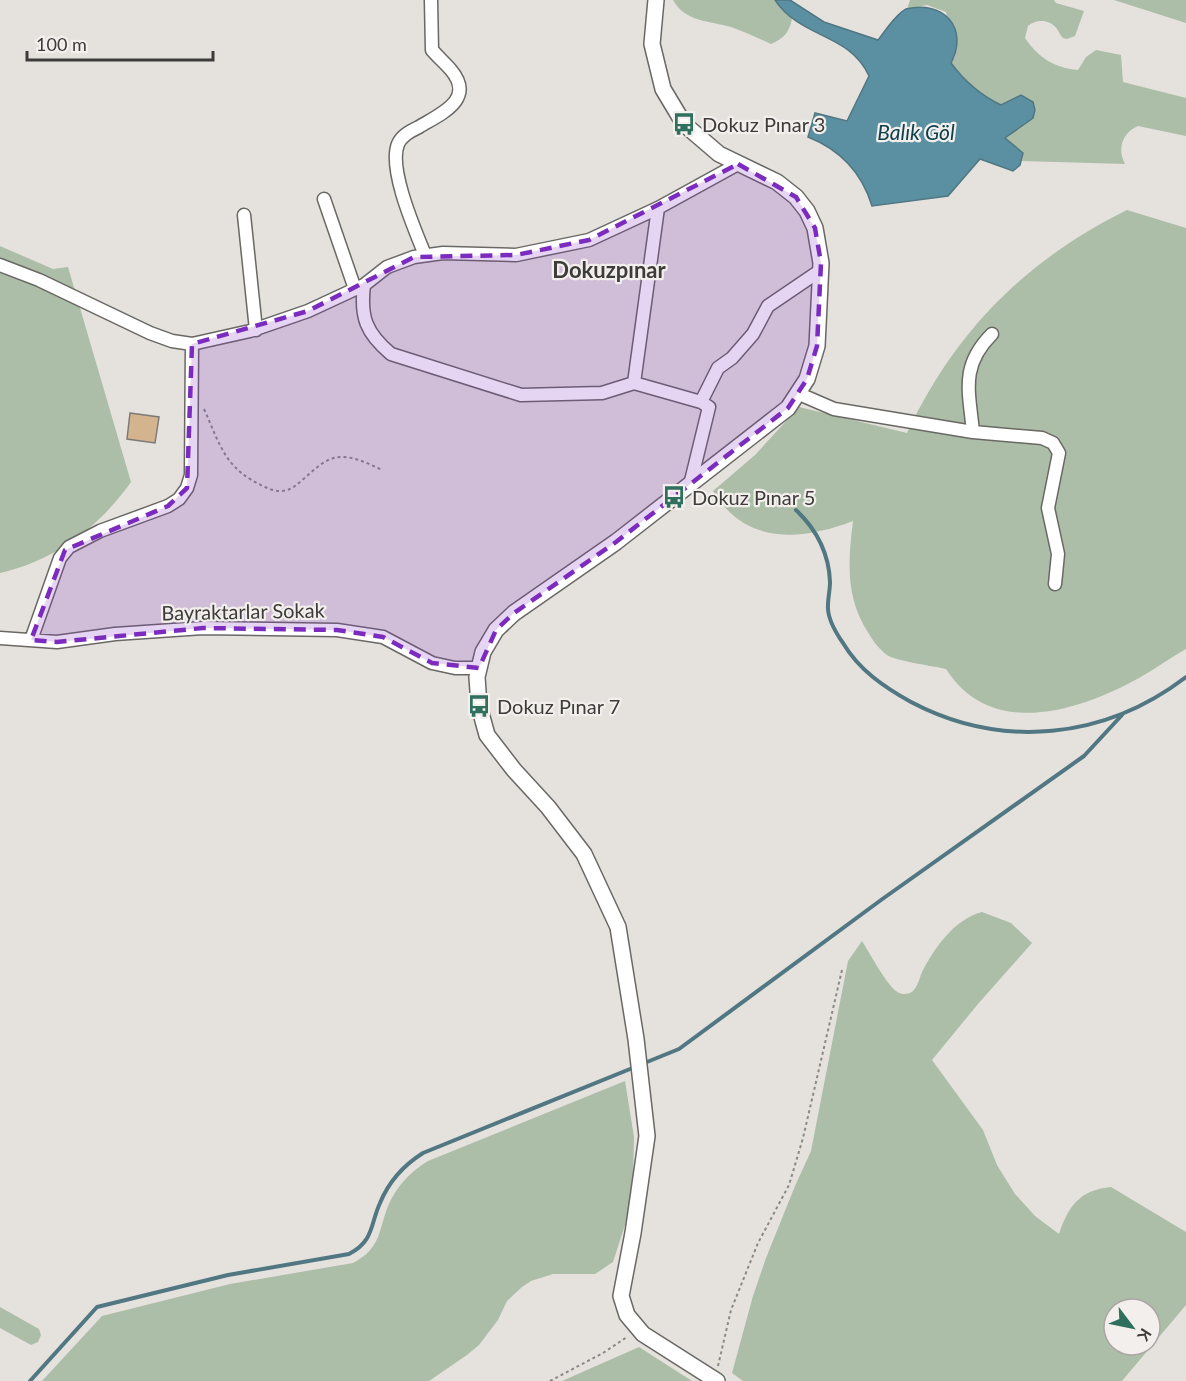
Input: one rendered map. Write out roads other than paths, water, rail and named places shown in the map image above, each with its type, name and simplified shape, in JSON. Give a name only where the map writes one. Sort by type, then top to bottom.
[{"type":"street","points":[[424,255],[401,191],[396,164],[397,149],[403,136],[453,106],[458,97],[457,81],[432,50],[431,0]]},
{"type":"street","points":[[656,0],[652,44],[663,89],[684,124],[719,154],[777,182],[796,197],[807,211],[815,228],[821,270],[818,346],[807,379],[788,408],[616,542],[514,613],[496,630],[483,652],[477,677],[479,706],[487,735],[584,854],[618,927],[636,1039],[647,1136],[621,1296],[627,1315],[643,1334],[716,1380]]},
{"type":"street","points":[[0,265],[39,280],[150,333],[172,341],[192,344],[256,330],[308,311],[359,287],[387,267],[414,256],[443,253],[516,255],[589,240],[658,208],[738,164]]},
{"type":"street","points":[[324,199],[359,287],[365,324],[376,341],[391,354],[521,395],[602,393],[634,383],[701,402],[709,407],[690,485]]},
{"type":"street","points":[[634,383],[658,208]]},
{"type":"street","points":[[244,215],[256,330]]},
{"type":"street","points":[[701,402],[718,368],[732,358],[753,334],[768,306],[821,270]]},
{"type":"street","points":[[974,432],[968,378],[972,362],[980,346],[992,334]]},
{"type":"street","points":[[31,640],[60,558],[65,550],[100,531],[168,506],[187,488],[191,475],[192,344]]},
{"type":"street","points":[[797,393],[834,409],[974,432],[1042,438],[1053,443],[1059,453],[1048,508],[1058,554],[1055,584]]},
{"type":"street","name":"Bayraktarlar Sokak","points":[[0,638],[57,642],[115,634],[202,628],[337,630],[383,638],[432,663],[455,669],[479,668]]},
{"type":"water","name":"Balık Göl","points":[[775,0],[790,0],[824,22],[878,40],[894,19],[906,9],[920,7],[942,13],[955,28],[957,39],[951,63],[967,82],[1001,105],[1021,95],[1033,102],[1035,110],[1033,118],[1005,138],[1023,153],[1020,165],[1013,171],[980,159],[948,196],[872,206],[862,183],[849,164],[831,149],[808,137],[815,113],[847,121],[869,76],[861,62],[850,51],[798,22]]},
{"type":"waterway","points":[[796,510],[810,525],[824,552],[830,582],[829,615],[849,653],[864,670],[891,690],[911,702],[946,717],[981,727],[1017,732],[1052,731],[1087,725],[1122,714],[1155,698],[1186,677]]},
{"type":"waterway","points":[[642,1064],[679,1049],[881,900],[1084,756],[1122,715]]},
{"type":"waterway","points":[[30,1381],[97,1307],[228,1275],[349,1254],[363,1244],[367,1238],[380,1203],[393,1181],[403,1168],[423,1153],[635,1067]]},
{"type":"place","name":"Dokuz Pınar 3","points":[[684,124]]},
{"type":"place","name":"Dokuz Pınar 5","points":[[674,497]]},
{"type":"place","name":"Dokuz Pınar 7","points":[[479,706]]},
{"type":"district","name":"Dokuzpınar","points":[[609,269]]}]
